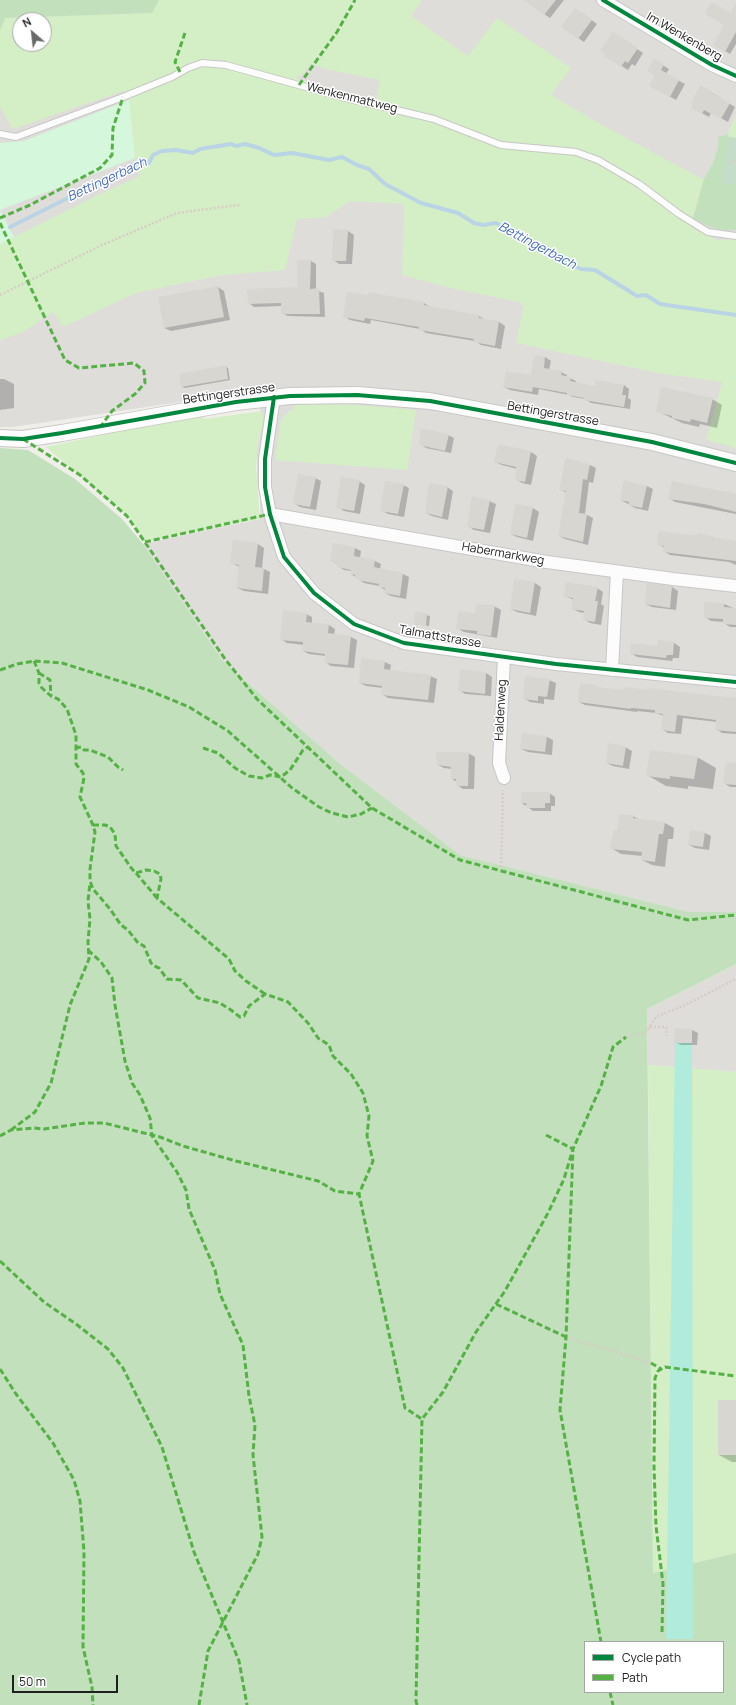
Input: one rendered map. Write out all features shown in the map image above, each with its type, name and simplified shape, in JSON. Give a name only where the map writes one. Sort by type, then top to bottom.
[{"type":"street","name":"Im Wenkenberg","points":[[603,0],[712,65],[736,76]]},
{"type":"street","name":"Bettingerstrasse","points":[[0,438],[23,439],[62,433],[233,402],[274,397],[357,394],[430,402],[652,442],[736,463]]},
{"type":"street","name":"Talmattstrasse","points":[[274,397],[265,459],[265,487],[270,514],[284,556],[314,593],[354,624],[404,644],[504,658],[736,682]]},
{"type":"street","name":"Habermarkweg","points":[[270,514],[547,562],[736,586]]},
{"type":"street","points":[[612,670],[617,572]]},
{"type":"street","name":"Haldenweg","points":[[504,658],[499,764],[504,778]]},
{"type":"lane","name":"Wenkenmattweg","points":[[0,134],[16,137],[130,94],[202,63],[226,64],[342,97],[434,119],[500,145],[576,152],[598,160],[639,184],[694,224],[708,232],[736,236]]},
{"type":"path","points":[[730,160],[736,161]]},
{"type":"path","points":[[0,295],[102,245],[177,213],[239,205]]},
{"type":"path","points":[[501,871],[504,778]]},
{"type":"path","points":[[626,1037],[646,1032],[656,1017],[685,1005],[736,979]]},
{"type":"path","points":[[649,1027],[666,1026],[666,1036]]},
{"type":"path","points":[[566,1337],[651,1363]]},
{"type":"shaded area","points":[[159,0],[736,0],[736,912],[689,912],[460,855],[339,763],[223,661],[143,544],[260,519],[260,390],[13,427],[0,427],[0,31],[5,18],[12,18],[12,52],[52,52],[52,16],[152,13]]},
{"type":"shaded area","points":[[259,437],[264,438],[262,486],[257,486],[257,452]]},
{"type":"shaded area","points":[[736,964],[736,1072],[648,1065],[647,1009]]},
{"type":"green space","points":[[0,0],[159,0],[152,13],[52,16],[52,12],[12,12],[12,18],[5,18],[0,31]]},
{"type":"green space","points":[[159,0],[422,0],[411,16],[468,56],[497,18],[571,68],[551,95],[602,125],[704,180],[690,226],[697,231],[717,240],[736,239],[736,448],[706,440],[722,382],[658,373],[516,343],[524,307],[519,302],[455,289],[402,275],[404,204],[350,201],[326,217],[297,219],[285,270],[222,275],[136,293],[63,327],[53,312],[23,332],[0,340],[0,244],[98,195],[140,176],[135,158],[129,100],[123,91],[13,129],[0,107],[0,31],[5,18],[12,18],[12,52],[52,52],[52,16],[152,13]],"holes":[[[310,64],[330,70],[380,80],[376,103],[295,78],[303,74]]]},
{"type":"green space","points":[[129,100],[135,158],[0,210],[0,143],[24,141]]},
{"type":"green space","points":[[736,115],[736,137],[729,137],[729,130]]},
{"type":"green space","points":[[728,135],[736,145],[736,230],[713,228],[693,219],[704,179],[713,163],[718,148],[719,136]]},
{"type":"green space","points":[[729,137],[736,138],[736,184],[722,183]]},
{"type":"green space","points":[[0,210],[14,237],[0,244]]},
{"type":"green space","points":[[294,403],[355,405],[416,410],[407,470],[275,460],[281,421],[289,411],[294,409]]},
{"type":"green space","points":[[262,411],[264,423],[259,437],[256,468],[260,519],[145,542],[127,516],[46,447],[203,413],[204,419]]},
{"type":"green space","points":[[0,448],[28,450],[75,479],[122,519],[143,544],[223,661],[339,763],[460,855],[689,912],[736,912],[736,964],[647,1009],[653,1573],[736,1553],[736,1705],[0,1705]]},
{"type":"green space","points":[[675,1043],[692,1043],[693,1639],[666,1639]]},
{"type":"green space","points":[[648,1065],[736,1072],[736,1553],[653,1573]]},
{"type":"building","points":[[524,0],[556,0],[544,15]]},
{"type":"building","points":[[711,2],[731,13],[736,2],[736,32],[725,52],[713,45],[724,25],[705,14]]},
{"type":"building","points":[[575,8],[592,20],[578,39],[561,27]]},
{"type":"building","points":[[613,32],[638,48],[628,63],[625,61],[621,67],[604,56],[605,54],[600,51]]},
{"type":"building","points":[[654,59],[664,64],[661,70],[679,80],[670,97],[649,86],[655,76],[647,71]]},
{"type":"building","points":[[700,85],[711,90],[710,92],[730,103],[721,119],[704,110],[702,114],[691,108],[693,104],[691,103]]},
{"type":"building","points":[[333,229],[348,230],[346,261],[332,261]]},
{"type":"building","points":[[297,260],[311,260],[310,289],[319,288],[320,314],[281,314],[281,303],[248,304],[247,289],[297,287]]},
{"type":"building","points":[[218,286],[224,317],[164,328],[158,297]]},
{"type":"building","points":[[347,292],[368,295],[368,292],[424,302],[424,305],[479,315],[479,318],[499,321],[495,346],[473,342],[474,339],[419,330],[419,327],[365,318],[364,321],[343,317]]},
{"type":"building","points":[[534,355],[545,356],[544,368],[562,371],[561,375],[571,377],[570,381],[595,386],[596,380],[624,385],[622,395],[626,395],[624,407],[584,400],[584,398],[567,395],[567,393],[533,387],[532,392],[503,387],[506,371],[531,375]]},
{"type":"building","points":[[226,365],[228,379],[181,387],[179,374]]},
{"type":"building","points":[[661,387],[713,398],[707,423],[691,419],[690,422],[672,418],[672,416],[656,412]]},
{"type":"building","points":[[421,428],[449,434],[445,451],[419,445]]},
{"type":"building","points":[[498,444],[531,451],[525,482],[515,480],[516,467],[494,462]]},
{"type":"building","points":[[566,458],[590,464],[587,480],[583,479],[579,513],[587,514],[583,542],[558,536],[566,491],[559,490]]},
{"type":"building","points":[[298,474],[316,477],[310,507],[293,504]]},
{"type":"building","points":[[341,477],[360,480],[354,511],[336,508]]},
{"type":"building","points":[[624,480],[647,485],[642,508],[628,505],[629,502],[620,500]]},
{"type":"building","points":[[385,481],[404,484],[398,514],[380,511]]},
{"type":"building","points":[[672,481],[736,494],[736,512],[704,504],[668,499]]},
{"type":"building","points":[[429,483],[448,486],[442,517],[425,513]]},
{"type":"building","points":[[472,496],[490,500],[484,530],[467,527]]},
{"type":"building","points":[[515,504],[533,507],[527,538],[510,534]]},
{"type":"building","points":[[659,531],[689,535],[698,535],[698,533],[711,536],[710,537],[736,541],[736,561],[663,552],[664,546],[657,545]]},
{"type":"building","points":[[233,540],[258,543],[255,567],[264,568],[262,591],[236,588],[239,565],[230,564]]},
{"type":"building","points":[[333,543],[355,547],[354,556],[375,560],[374,567],[403,573],[400,596],[384,593],[385,588],[378,587],[379,584],[357,580],[355,575],[350,574],[351,570],[337,567],[338,564],[330,561]]},
{"type":"building","points":[[514,579],[535,582],[530,613],[510,609]]},
{"type":"building","points":[[566,582],[598,587],[595,601],[598,601],[595,622],[583,620],[584,611],[571,609],[573,598],[564,597]]},
{"type":"building","points":[[647,583],[672,586],[670,608],[645,604]]},
{"type":"building","points":[[704,602],[724,603],[724,607],[736,608],[736,625],[723,624],[723,619],[704,618]]},
{"type":"building","points":[[476,604],[495,605],[491,636],[477,634],[477,631],[456,629],[458,611],[475,613]]},
{"type":"building","points":[[283,610],[307,613],[306,622],[329,624],[328,633],[351,636],[348,665],[324,663],[325,654],[302,651],[303,642],[280,640]]},
{"type":"building","points":[[415,612],[427,613],[426,626],[414,624]]},
{"type":"building","points":[[658,640],[674,642],[673,655],[667,655],[666,658],[630,654],[631,643],[657,646]]},
{"type":"building","points":[[361,658],[385,661],[384,669],[431,675],[428,700],[381,695],[382,686],[359,683]]},
{"type":"building","points":[[460,669],[486,672],[485,694],[458,691]]},
{"type":"building","points":[[525,676],[550,679],[547,697],[538,696],[538,701],[523,699]]},
{"type":"building","points":[[580,683],[597,685],[597,687],[623,690],[624,687],[649,690],[649,688],[736,698],[736,732],[715,730],[716,720],[677,715],[675,732],[661,730],[663,714],[655,713],[655,710],[631,709],[578,702]]},
{"type":"building","points":[[522,733],[547,736],[545,752],[520,749]]},
{"type":"building","points":[[608,743],[626,746],[623,766],[606,763]]},
{"type":"building","points":[[650,750],[698,756],[694,779],[670,776],[670,779],[646,776]]},
{"type":"building","points":[[436,752],[469,752],[468,786],[456,786],[456,779],[451,779],[451,767],[437,765]]},
{"type":"building","points":[[726,762],[736,763],[736,785],[723,784]]},
{"type":"building","points":[[521,792],[550,792],[550,803],[545,803],[545,808],[526,808],[526,803],[521,803]]},
{"type":"building","points":[[619,814],[634,815],[633,818],[665,822],[663,834],[659,834],[655,862],[641,860],[642,852],[610,849],[614,830],[617,830]]},
{"type":"building","points":[[690,830],[705,832],[703,847],[688,845]]},
{"type":"building","points":[[675,1028],[692,1029],[692,1043],[674,1043]]},
{"type":"building","points":[[718,1400],[736,1400],[736,1455],[718,1455]]},
{"type":"waterway","name":"Bettingerbach","points":[[10,227],[130,166],[149,163],[153,155],[162,151],[176,150],[193,153],[200,149],[231,144],[236,146],[245,144],[259,148],[274,155],[292,153],[329,160],[342,157],[357,165],[369,169],[385,184],[421,203],[458,213],[474,223],[483,225],[496,223],[538,245],[541,251],[556,256],[562,261],[581,269],[595,270],[637,296],[646,295],[660,304],[736,315]]},
{"type":"marked path","points":[[299,85],[337,32],[355,0]]},
{"type":"marked path","points":[[180,72],[175,62],[185,33]]},
{"type":"marked path","points":[[0,218],[30,205],[100,168],[112,155],[113,128],[123,97]]},
{"type":"marked path","points":[[0,223],[65,360],[79,368],[134,363],[144,371],[145,383],[135,394],[112,411],[101,426]]},
{"type":"marked path","points":[[23,439],[80,475],[127,516],[225,659],[257,699],[372,808],[460,860],[688,920],[736,915]]},
{"type":"marked path","points":[[145,542],[270,514]]},
{"type":"marked path","points":[[34,661],[39,673],[39,683],[42,688],[51,696],[58,699],[67,709],[76,735],[76,764],[83,773],[84,778],[80,797],[95,832],[90,869],[90,881],[93,889],[121,925],[128,930],[138,943],[144,946],[151,963],[159,968],[167,979],[181,980],[198,998],[220,1003],[240,1017],[244,1016],[249,1006],[265,994],[288,1002],[308,1023],[318,1038],[329,1045],[333,1056],[351,1074],[363,1093],[369,1116],[367,1136],[373,1161],[359,1194],[405,1408],[422,1419]]},
{"type":"marked path","points":[[0,670],[17,664],[34,661],[62,663],[148,690],[189,707],[228,731],[292,788],[319,807],[332,813],[348,817],[361,814],[372,808]]},
{"type":"marked path","points":[[39,673],[50,680],[51,696]]},
{"type":"marked path","points":[[75,748],[81,747],[84,750],[90,750],[108,757],[123,770]]},
{"type":"marked path","points":[[203,748],[218,753],[235,768],[249,776],[262,778],[270,775],[281,777],[290,770],[303,750],[308,747]]},
{"type":"marked path","points":[[93,825],[105,825],[110,827],[115,834],[116,846],[136,873],[146,870],[154,871],[160,874],[161,879],[157,898],[229,959],[235,971],[246,981],[265,994]]},
{"type":"marked path","points":[[136,873],[157,898]]},
{"type":"marked path","points":[[11,1130],[35,1112],[51,1083],[70,1005],[89,959],[88,942],[90,919],[88,901],[90,883]]},
{"type":"marked path","points":[[88,950],[101,962],[112,978],[115,1005],[125,1061],[132,1083],[140,1095],[150,1118],[152,1136],[177,1172],[186,1190],[189,1209],[215,1270],[220,1294],[243,1345],[249,1396],[255,1425],[253,1455],[262,1537],[258,1554],[208,1651],[199,1705]]},
{"type":"marked path","points":[[417,1705],[422,1419],[443,1392],[476,1332],[505,1291],[548,1213],[564,1179],[573,1149],[601,1086],[613,1047],[626,1037]]},
{"type":"marked path","points":[[0,1136],[11,1130],[34,1128],[44,1129],[85,1123],[104,1123],[160,1137],[183,1146],[236,1161],[318,1181],[335,1191],[359,1194]]},
{"type":"marked path","points":[[546,1135],[573,1149],[566,1337],[560,1410],[601,1641]]},
{"type":"marked path","points":[[0,1261],[44,1302],[76,1324],[108,1349],[123,1368],[162,1447],[194,1552],[239,1661],[247,1705]]},
{"type":"marked path","points":[[496,1304],[566,1337]]},
{"type":"marked path","points":[[651,1363],[661,1369]]},
{"type":"marked path","points":[[662,1632],[663,1584],[656,1526],[654,1466],[655,1378],[658,1371],[665,1367],[736,1376]]},
{"type":"marked path","points":[[0,1369],[16,1394],[53,1443],[74,1480],[80,1501],[84,1552],[83,1647],[92,1687],[93,1705]]},
{"type":"marked path","points":[[610,1693],[613,1705]]},
{"type":"cycle path","points":[[603,0],[712,65],[736,76]]},
{"type":"cycle path","points":[[0,438],[23,439],[236,402],[290,396],[357,395],[430,401],[652,442],[736,463]]},
{"type":"cycle path","points":[[274,397],[265,459],[265,487],[270,514],[284,557],[314,593],[354,624],[404,643],[556,664],[736,682]]}]
